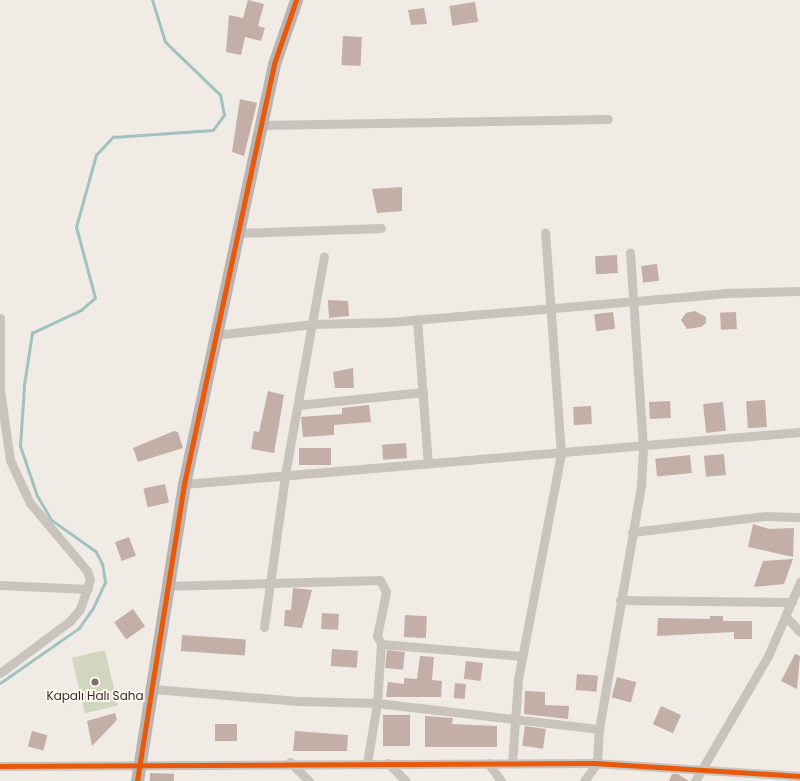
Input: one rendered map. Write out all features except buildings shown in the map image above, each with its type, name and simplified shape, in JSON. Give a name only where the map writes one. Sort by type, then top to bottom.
[{"type":"street","points":[[137,781],[153,689],[166,586],[184,484],[214,335],[236,233],[262,125],[274,64],[296,0]]},
{"type":"street","points":[[262,125],[608,119]]},
{"type":"street","points":[[236,233],[382,228]]},
{"type":"street","points":[[512,763],[515,717],[522,656],[562,454],[545,233]]},
{"type":"street","points":[[584,781],[597,763],[599,729],[632,532],[643,448],[630,252]]},
{"type":"street","points":[[264,626],[285,475],[324,256]]},
{"type":"street","points":[[214,335],[313,324],[417,319],[550,307],[800,291]]},
{"type":"street","points":[[0,318],[0,390],[10,460],[30,503],[87,571],[88,589],[80,609],[70,621],[0,673]]},
{"type":"street","points":[[417,319],[428,464]]},
{"type":"street","points":[[298,405],[423,392]]},
{"type":"street","points":[[184,484],[643,448],[800,432]]},
{"type":"street","points":[[632,532],[766,516],[800,517]]},
{"type":"street","points":[[166,586],[271,581],[380,580],[386,592],[377,636],[381,644],[377,703],[366,763]]},
{"type":"street","points":[[695,781],[787,618],[800,582]]},
{"type":"street","points":[[0,585],[88,589]]},
{"type":"street","points":[[620,600],[792,602]]},
{"type":"street","points":[[787,618],[800,632]]},
{"type":"street","points":[[381,644],[522,656]]},
{"type":"street","points":[[153,689],[299,701],[377,703],[515,717],[599,729]]},
{"type":"street","points":[[0,766],[290,762],[597,763],[702,768],[800,776]]},
{"type":"street","points":[[290,762],[309,781]]},
{"type":"street","points":[[388,763],[406,781]]},
{"type":"street","points":[[488,763],[501,781]]},
{"type":"green space","name":"Kapalı Halı Saha","points":[[105,650],[118,706],[85,713],[72,658]]},
{"type":"waterway","points":[[0,683],[79,628],[93,608],[105,582],[102,564],[96,552],[51,520],[37,496],[20,446],[24,385],[32,333],[81,310],[95,298],[76,227],[96,155],[113,137],[213,130],[224,115],[220,95],[165,42],[152,0]]},
{"type":"cycle path","points":[[137,781],[184,484],[274,64],[296,0]]},
{"type":"cycle path","points":[[0,766],[594,763],[800,776]]},
{"type":"place","name":"Kapalı Halı Saha","points":[[95,682]]}]
